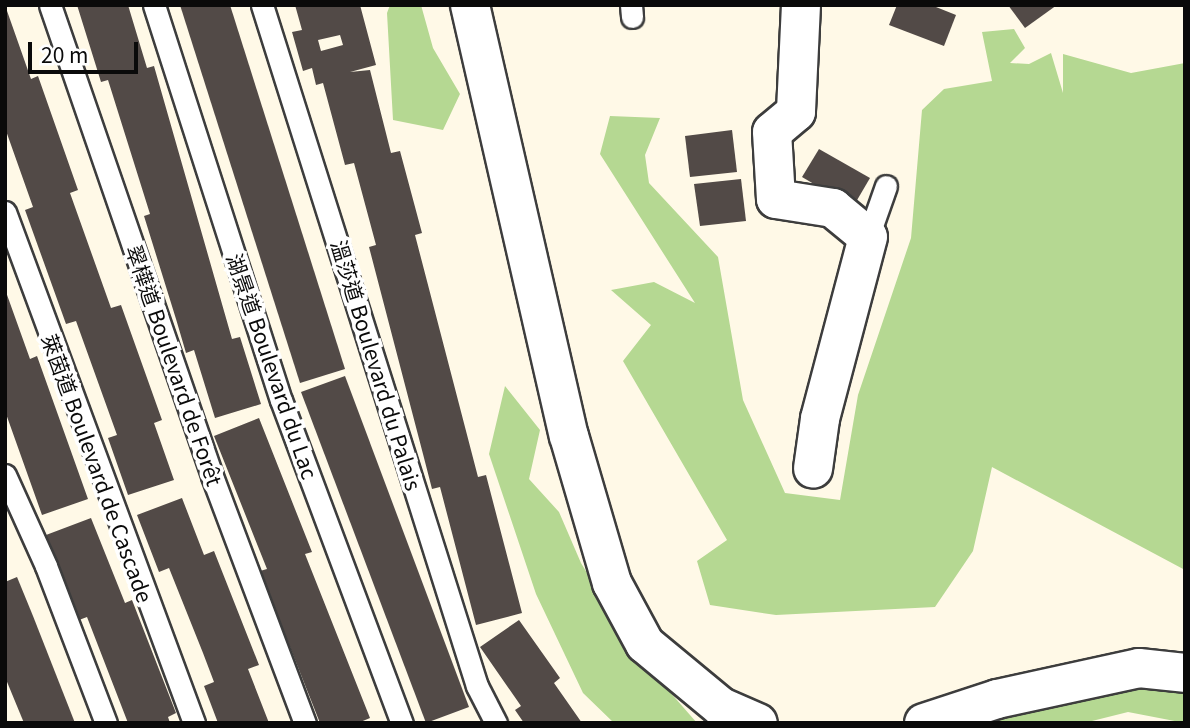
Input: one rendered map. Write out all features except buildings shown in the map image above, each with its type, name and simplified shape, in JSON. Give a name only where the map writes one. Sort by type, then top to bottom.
[{"type":"street","points":[[470,5],[569,436],[612,583],[645,644],[721,707],[758,723]]},
{"type":"street","points":[[801,5],[796,112],[772,132],[776,199],[833,208],[868,237],[820,419],[813,469]]},
{"type":"street","points":[[924,723],[997,699],[1139,668],[1185,673]]},
{"type":"lane","name":"翠樺道 Boulevard de Forêt","points":[[50,5],[212,476],[305,723]]},
{"type":"lane","name":"湖景道 Boulevard du Lac","points":[[154,5],[281,400],[402,723]]},
{"type":"lane","name":"溫莎道 Boulevard du Palais","points":[[262,5],[477,686],[496,723]]},
{"type":"lane","points":[[868,237],[886,186]]},
{"type":"lane","name":"萊茵道 Boulevard de Cascade","points":[[5,212],[194,723]]},
{"type":"lane","points":[[5,475],[46,566],[106,723]]},
{"type":"green space","points":[[390,5],[421,5],[433,48],[460,94],[443,130],[393,120],[387,13]]},
{"type":"green space","points":[[1014,29],[1025,48],[1010,63],[1029,64],[1051,53],[1063,93],[1063,54],[1131,73],[1185,63],[1185,570],[992,467],[973,551],[935,607],[776,615],[710,605],[697,561],[727,540],[623,361],[651,325],[611,290],[654,282],[695,303],[600,154],[610,116],[660,118],[645,155],[649,183],[718,257],[743,400],[785,493],[840,500],[858,395],[911,238],[922,110],[944,89],[992,81],[982,32]]},
{"type":"green space","points":[[505,386],[540,430],[529,479],[559,512],[581,563],[634,651],[697,723],[614,723],[583,693],[536,594],[489,454]]},
{"type":"green space","points":[[1185,666],[1185,723],[1128,712],[1084,723],[975,723]]}]
